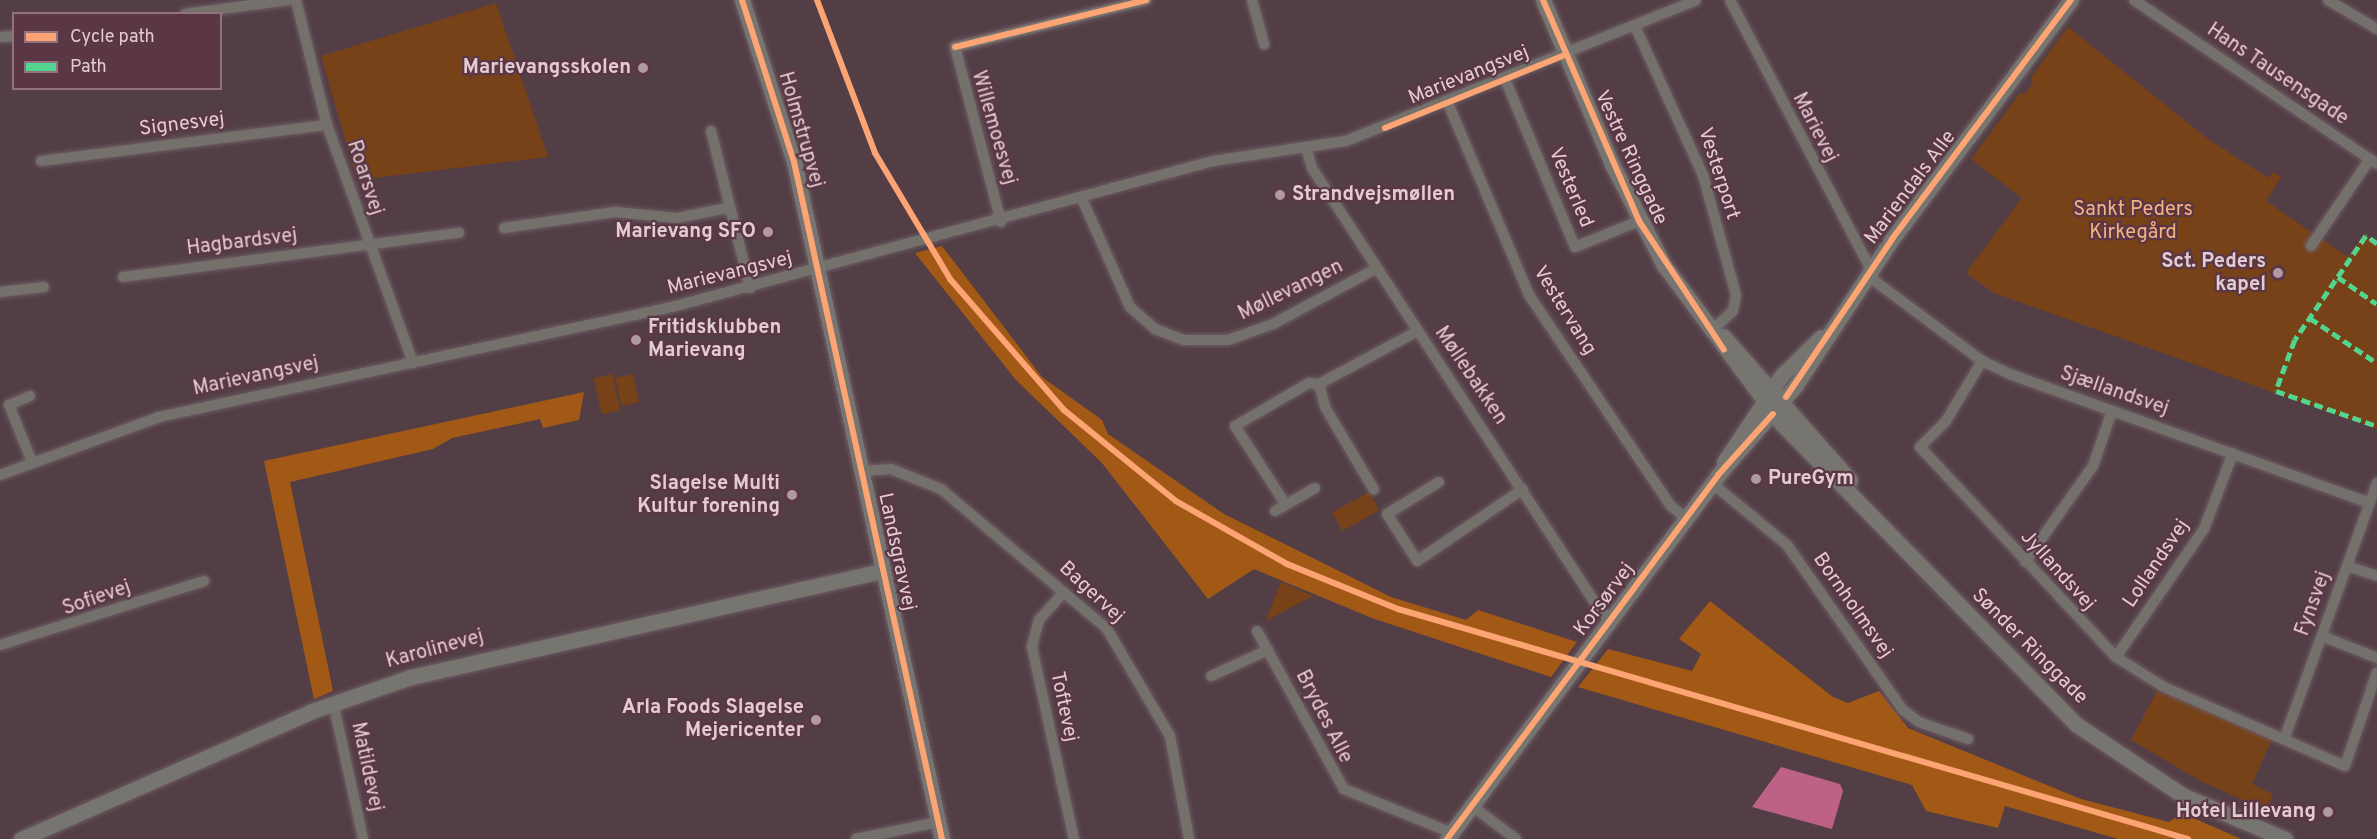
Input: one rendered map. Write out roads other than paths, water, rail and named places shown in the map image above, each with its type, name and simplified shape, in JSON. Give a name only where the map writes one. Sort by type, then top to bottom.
[{"type":"street","points":[[200,12],[289,0]]},
{"type":"street","name":"Roarsvej","points":[[296,0],[327,125],[367,246],[412,363]]},
{"type":"street","name":"Holmstrupvej","points":[[742,0],[782,120],[819,271]]},
{"type":"street","name":"Willemoesvej","points":[[1001,222],[955,47],[1146,0]]},
{"type":"street","points":[[1252,0],[1264,44]]},
{"type":"street","name":"Vestre Ringgade","points":[[1543,0],[1639,221],[1724,350],[1773,400]]},
{"type":"street","name":"Marievangsvej","points":[[0,475],[159,417],[750,288],[1083,201],[1214,161],[1306,148],[1374,133],[1696,0]]},
{"type":"street","name":"Marievej","points":[[1730,0],[1869,273]]},
{"type":"street","name":"Mariendals Alle","points":[[1715,479],[1773,400],[1832,327],[1869,273],[2071,0]]},
{"type":"street","name":"Hans Tausensgade","points":[[2134,0],[2373,162],[2311,246]]},
{"type":"street","points":[[2328,0],[2377,29]]},
{"type":"street","name":"Vesterport","points":[[1635,26],[1690,139],[1733,284],[1736,305],[1709,326]]},
{"type":"street","name":"Vesterled","points":[[1505,80],[1575,247],[1639,221]]},
{"type":"street","name":"Vestervang","points":[[1448,103],[1529,295],[1671,506],[1686,518]]},
{"type":"street","name":"Signesvej","points":[[41,161],[327,125]]},
{"type":"street","points":[[711,131],[727,208],[750,288]]},
{"type":"street","name":"Møllebakken","points":[[1306,148],[1312,168],[1599,609],[1611,620]]},
{"type":"street","name":"Møllevangen","points":[[1083,201],[1130,307],[1155,329],[1184,340],[1228,340],[1273,324],[1377,268]]},
{"type":"street","points":[[504,228],[615,212],[677,218],[727,208]]},
{"type":"street","name":"Hagbardsvej","points":[[123,277],[459,232]]},
{"type":"street","name":"Landsgravvej","points":[[819,271],[942,839]]},
{"type":"street","name":"Sjællandsvej","points":[[1869,273],[1982,361],[2112,411],[2370,503]]},
{"type":"street","points":[[0,292],[44,287]]},
{"type":"street","name":"Vestre Ringgade","points":[[1709,326],[1773,400]]},
{"type":"street","points":[[1286,504],[1235,426],[1309,382],[1319,384],[1418,331]]},
{"type":"street","name":"Jyllandsvej","points":[[1982,361],[1946,421],[1920,447],[2116,657],[2164,687],[2285,737],[2345,766],[2377,672]]},
{"type":"street","points":[[1319,384],[1325,407],[1374,490]]},
{"type":"street","points":[[30,396],[9,405],[32,462]]},
{"type":"street","name":"Sønder Ringgade","points":[[1773,400],[1882,518],[1913,556]]},
{"type":"street","name":"Sønder Ringgade","points":[[1773,400],[2008,660],[2077,725],[2182,795],[2285,839]]},
{"type":"street","points":[[2025,562],[2093,466],[2112,411]]},
{"type":"street","name":"Lollandsvej","points":[[2116,657],[2204,529],[2233,453]]},
{"type":"street","name":"Bagervej","points":[[861,471],[891,469],[941,489],[1064,592],[1119,645],[1170,736],[1189,839]]},
{"type":"street","name":"Korsørvej","points":[[1450,836],[1715,479]]},
{"type":"street","name":"Bornholmsvej","points":[[1715,479],[1787,545],[1903,710],[1919,722],[1968,739]]},
{"type":"street","points":[[1439,482],[1388,514],[1417,561],[1523,489]]},
{"type":"street","name":"Fynsvej","points":[[2285,737],[2377,483]]},
{"type":"street","points":[[1275,511],[1315,488]]},
{"type":"street","points":[[2347,566],[2377,576]]},
{"type":"street","name":"Karolinevej","points":[[21,839],[333,702],[482,658],[884,571]]},
{"type":"street","name":"Sofievej","points":[[0,645],[204,581]]},
{"type":"street","name":"Toftevej","points":[[1064,592],[1039,620],[1032,647],[1074,839]]},
{"type":"street","name":"Brydes Alle","points":[[1257,631],[1344,789],[1450,836]]},
{"type":"street","points":[[2322,636],[2377,658]]},
{"type":"street","points":[[1211,676],[1268,650]]},
{"type":"street","name":"Matildevej","points":[[333,702],[363,839]]},
{"type":"street","points":[[1472,806],[1516,839]]},
{"type":"street","points":[[856,839],[939,822]]},
{"type":"place","name":"Marievangsskolen","points":[[643,68]]},
{"type":"place","name":"Strandvejsmøllen","points":[[1280,195]]},
{"type":"place","name":"Marievang SFO","points":[[768,232]]},
{"type":"place","name":"Sct. Peders kapel","points":[[2278,273]]},
{"type":"place","name":"Fritidsklubben Marievang","points":[[636,340]]},
{"type":"place","name":"PureGym","points":[[1756,479]]},
{"type":"place","name":"Slagelse Multi Kultur forening","points":[[792,495]]},
{"type":"place","name":"Arla Foods Slagelse Mejericenter","points":[[816,720]]},
{"type":"place","name":"Hotel Lillevang","points":[[2328,812]]},
{"type":"park label","name":"Sankt Peders Kirkegård","points":[[2133,222]]}]
